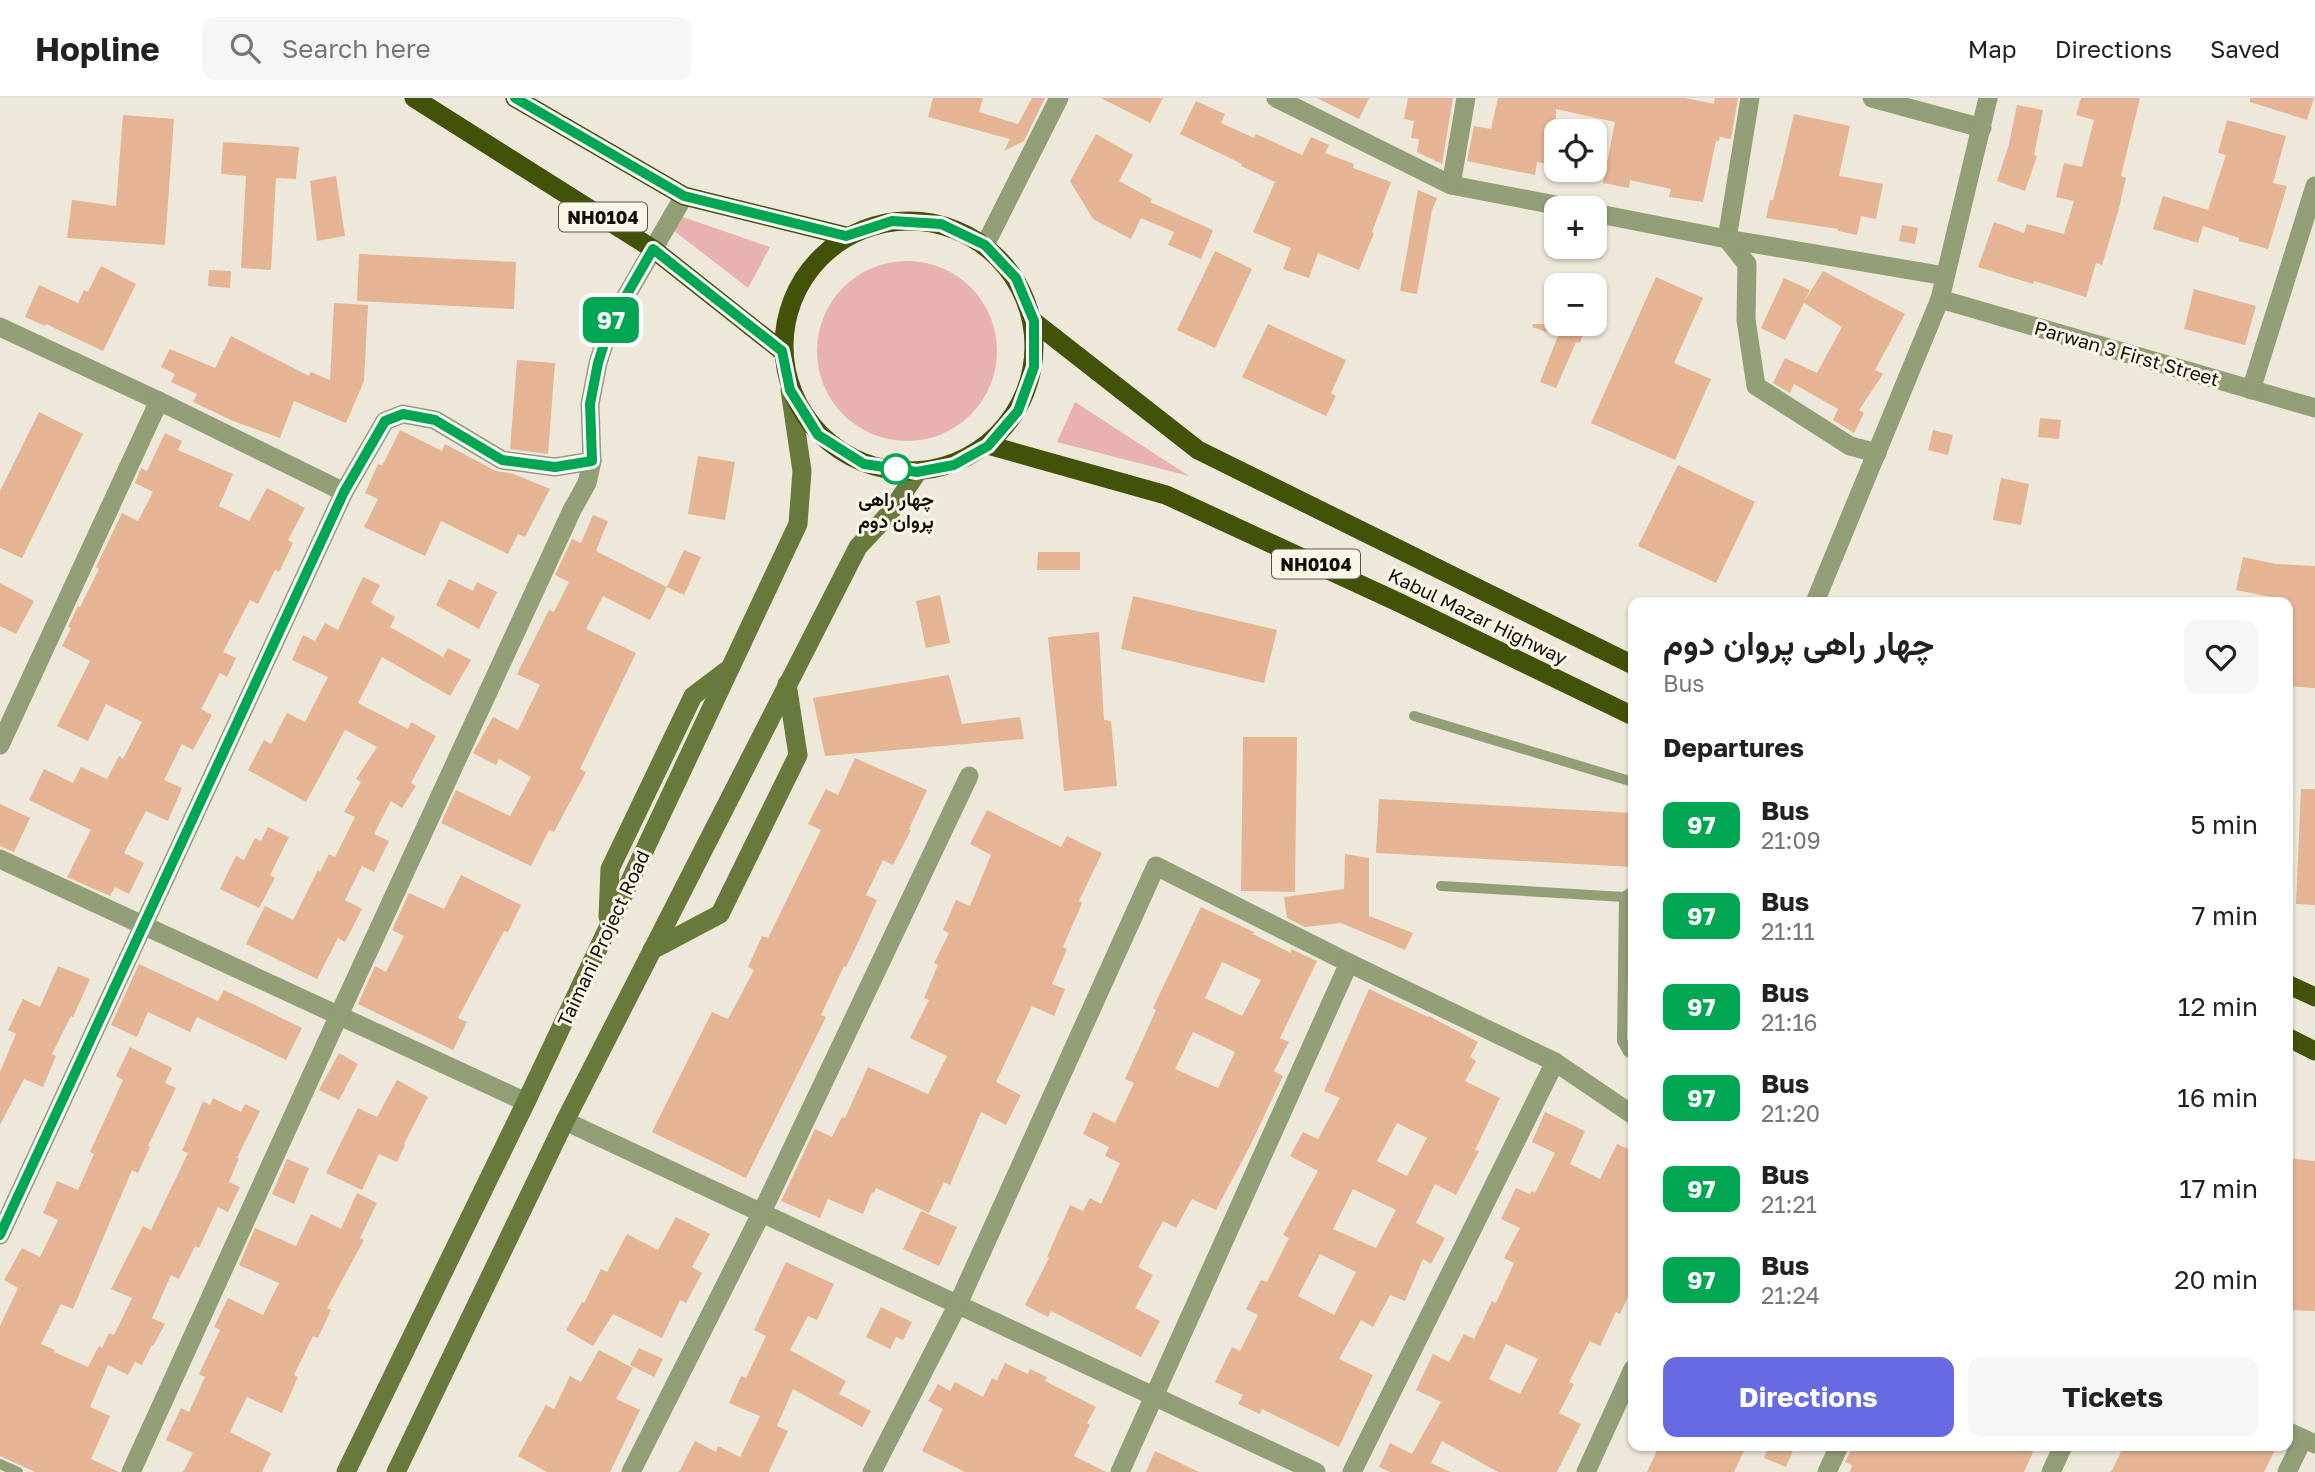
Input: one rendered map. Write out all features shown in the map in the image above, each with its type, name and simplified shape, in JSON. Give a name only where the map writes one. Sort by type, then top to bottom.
[{"type":"highway","name":"NH0104","points":[[414,98],[653,249],[782,351]]},
{"type":"highway","name":"NH0104","points":[[515,98],[684,196],[846,236]]},
{"type":"highway","name":"NH0104","points":[[892,221],[941,224],[985,245],[1016,278],[1034,321],[1034,367],[1018,411],[988,446],[954,465],[917,472],[864,464],[818,435],[790,390],[782,351],[788,306],[811,266],[846,236],[892,221]]},
{"type":"highway","name":"Kabul Mazar Highway","points":[[1034,321],[1198,450],[1628,663]]},
{"type":"highway","name":"Kabul Mazar Highway","points":[[988,446],[1166,495],[1400,603],[1628,714]]},
{"type":"highway","points":[[2293,987],[2315,997]]},
{"type":"highway","points":[[2293,1040],[2315,1051]]},
{"type":"main road","name":"Taimani Project Road","points":[[346,1472],[526,1102],[798,524],[802,471],[790,390]]},
{"type":"main road","points":[[396,1472],[565,1121],[858,547],[889,514],[917,472]]},
{"type":"main road","points":[[652,950],[720,914],[799,755],[788,684]]},
{"type":"street","points":[[985,245],[1059,98]]},
{"type":"street","points":[[1276,98],[1451,184],[1544,203]]},
{"type":"street","points":[[1451,184],[1466,98]]},
{"type":"street","points":[[1750,98],[1727,239],[1747,264],[1746,320],[1756,386],[1850,446],[1877,453]]},
{"type":"street","points":[[1872,98],[1982,128]]},
{"type":"street","points":[[1817,597],[1940,299],[1989,98]]},
{"type":"street","points":[[2251,390],[2315,186]]},
{"type":"street","points":[[131,1472],[339,1015],[572,510],[587,483],[592,461],[590,404],[598,363],[611,322],[684,196]]},
{"type":"street","points":[[1607,216],[1945,276]]},
{"type":"street","name":"Parwan 3 First Street","points":[[1940,299],[2315,408]]},
{"type":"street","points":[[0,327],[344,492]]},
{"type":"street","points":[[0,745],[159,401]]},
{"type":"street","points":[[0,1235],[344,492],[385,421],[403,414],[435,420],[502,460],[555,467],[592,461]]},
{"type":"street","points":[[631,1472],[761,1214],[969,776]]},
{"type":"street","points":[[0,859],[526,1102]]},
{"type":"street","points":[[872,1472],[958,1304],[1156,866],[1555,1062],[1628,1112]]},
{"type":"street","points":[[1120,1472],[1349,963]]},
{"type":"street","points":[[1352,1472],[1555,1062]]},
{"type":"street","points":[[565,1121],[1316,1472]]},
{"type":"street","points":[[1586,1472],[1628,1380]]},
{"type":"street","points":[[2287,1472],[2302,1438]]},
{"type":"street","points":[[1827,1472],[1837,1451]]},
{"type":"street","points":[[2051,1472],[2061,1451]]},
{"type":"lane","points":[[1414,716],[1628,780]]},
{"type":"lane","points":[[1441,886],[1628,894]]},
{"type":"lane","points":[[1628,915],[1622,1041],[1628,1052]]},
{"type":"lane","points":[[0,1464],[18,1472]]},
{"type":"shaded area","points":[[680,216],[770,247],[748,288],[673,230]]},
{"type":"shaded area","points":[[907,261],[941,268],[971,287],[990,317],[997,351],[990,385],[971,415],[941,434],[907,441],[873,434],[843,415],[824,385],[817,351],[824,317],[843,287],[873,268]]},
{"type":"shaded area","points":[[1075,402],[1189,476],[1057,442]]},
{"type":"building","points":[[933,98],[983,98],[979,112],[1018,124],[1032,98],[1045,98],[1024,141],[1004,151],[1010,139],[928,117]]},
{"type":"building","points":[[1101,98],[1163,98],[1150,123]]},
{"type":"building","points":[[1317,98],[1369,98],[1359,119]]},
{"type":"building","points":[[1408,98],[1453,98],[1442,164],[1417,152],[1419,139],[1411,138],[1414,121],[1404,119]]},
{"type":"building","points":[[1498,98],[1685,98],[1714,104],[1715,98],[1738,98],[1731,139],[1720,137],[1719,141],[1716,141],[1703,202],[1669,197],[1671,189],[1630,180],[1629,188],[1603,183],[1607,182],[1607,163],[1615,122],[1607,119],[1556,109],[1556,119],[1544,119],[1544,163],[1537,162],[1535,175],[1467,161],[1474,126],[1491,129]]},
{"type":"building","points":[[2081,98],[2140,98],[2121,176],[2126,178],[2118,212],[2102,265],[2096,263],[2086,297],[1978,267],[1994,222],[2024,233],[2027,224],[2064,234],[2074,201],[2056,197],[2064,163],[2082,167],[2094,120],[2076,115]]},
{"type":"building","points":[[2250,98],[2314,98],[2307,120],[2250,102]]},
{"type":"building","points":[[1196,101],[1225,114],[1221,123],[1254,138],[1256,134],[1302,155],[1311,137],[1329,145],[1325,153],[1354,164],[1353,168],[1391,182],[1359,270],[1318,253],[1309,278],[1283,269],[1291,248],[1253,232],[1275,182],[1180,134]]},
{"type":"building","points":[[2017,105],[2043,110],[2034,155],[2037,156],[2025,191],[1997,181],[2009,144]]},
{"type":"building","points":[[1794,114],[1850,126],[1839,176],[1883,184],[1876,219],[1861,216],[1857,235],[1838,229],[1766,218]]},
{"type":"building","points":[[123,115],[174,119],[165,245],[67,238],[72,200],[116,206]]},
{"type":"building","points":[[2227,120],[2286,136],[2273,183],[2287,186],[2268,249],[2239,241],[2239,238],[2203,226],[2198,243],[2153,229],[2163,196],[2208,210],[2226,155],[2218,153]]},
{"type":"building","points":[[1096,134],[1133,155],[1119,181],[1152,199],[1150,202],[1213,230],[1201,259],[1168,245],[1174,232],[1141,218],[1131,239],[1093,219],[1070,181]]},
{"type":"building","points":[[223,142],[299,147],[296,179],[276,178],[271,270],[241,268],[246,176],[221,174]]},
{"type":"building","points":[[336,176],[345,236],[317,241],[310,181]]},
{"type":"building","points":[[1418,190],[1437,198],[1432,210],[1417,294],[1400,291]]},
{"type":"building","points":[[1902,225],[1918,228],[1915,244],[1899,241]]},
{"type":"building","points":[[1215,251],[1252,269],[1215,348],[1177,330]]},
{"type":"building","points":[[359,254],[516,262],[514,309],[357,301]]},
{"type":"building","points":[[101,266],[136,284],[103,351],[25,317],[39,285],[78,303],[84,290],[88,292]]},
{"type":"building","points":[[209,270],[231,271],[230,288],[208,286]]},
{"type":"building","points":[[1823,271],[1905,314],[1875,370],[1883,374],[1859,410],[1864,413],[1854,433],[1833,420],[1838,409],[1794,384],[1790,393],[1773,383],[1785,358],[1817,373],[1842,327],[1804,303],[1785,340],[1761,328],[1784,278],[1810,290],[1804,302]]},
{"type":"building","points":[[1656,277],[1703,298],[1674,363],[1711,379],[1675,460],[1591,423]]},
{"type":"building","points":[[2194,289],[2256,306],[2245,345],[2184,329]]},
{"type":"building","points":[[334,303],[368,305],[364,381],[346,423],[294,401],[280,438],[233,421],[193,402],[197,394],[171,382],[175,374],[161,367],[170,349],[215,368],[231,336],[309,376],[311,372],[330,380]]},
{"type":"building","points":[[1268,324],[1346,360],[1331,393],[1336,396],[1326,416],[1242,377]]},
{"type":"building","points":[[1533,324],[1544,324],[1544,331],[1532,327]]},
{"type":"building","points":[[1558,336],[1583,336],[1580,343],[1576,342],[1556,388],[1540,382]]},
{"type":"building","points":[[517,360],[555,363],[548,454],[510,449]]},
{"type":"building","points":[[39,412],[83,434],[22,558],[0,548],[0,491]]},
{"type":"building","points":[[2040,418],[2061,420],[2059,439],[2038,437]]},
{"type":"building","points":[[400,430],[442,451],[445,444],[496,471],[514,474],[550,489],[525,537],[518,534],[508,554],[441,521],[425,556],[364,527],[378,499],[365,493],[378,464],[382,466]]},
{"type":"building","points":[[1933,430],[1953,435],[1948,455],[1928,450]]},
{"type":"building","points":[[165,433],[182,441],[178,450],[233,474],[219,506],[249,521],[267,488],[305,508],[288,540],[293,543],[279,572],[275,570],[258,604],[250,600],[223,652],[236,658],[227,677],[220,673],[201,709],[212,715],[193,750],[182,744],[164,780],[182,788],[168,821],[146,811],[124,853],[144,863],[129,894],[115,887],[110,896],[67,877],[91,830],[29,800],[44,769],[73,783],[81,767],[107,779],[119,756],[123,759],[142,722],[106,704],[88,741],[57,726],[90,661],[62,646],[71,628],[68,627],[99,569],[96,567],[122,513],[138,521],[153,492],[135,483],[141,468],[147,471]]},
{"type":"building","points":[[698,456],[735,462],[725,520],[688,514]]},
{"type":"building","points":[[1678,465],[1755,502],[1716,583],[1638,546]]},
{"type":"building","points":[[2001,478],[2029,484],[2021,525],[1993,520]]},
{"type":"building","points":[[593,515],[608,521],[596,551],[667,587],[650,620],[603,596],[586,629],[636,653],[580,769],[586,772],[554,832],[549,830],[531,866],[441,823],[456,790],[510,816],[531,777],[499,759],[496,765],[473,753],[493,717],[518,730],[540,685],[517,674],[549,610],[554,612],[569,582],[555,575],[572,539],[581,543]]},
{"type":"building","points":[[684,550],[701,557],[684,595],[667,587]]},
{"type":"building","points":[[1038,552],[1080,552],[1080,570],[1037,570]]},
{"type":"building","points":[[2243,557],[2276,564],[2315,566],[2315,688],[2293,686],[2293,597],[2271,597],[2236,590]]},
{"type":"building","points":[[363,577],[380,585],[371,603],[395,617],[390,627],[443,657],[448,648],[471,660],[450,696],[382,657],[358,703],[408,729],[411,722],[436,736],[411,783],[416,786],[402,808],[391,801],[374,834],[389,841],[374,872],[362,866],[345,900],[362,909],[345,942],[338,938],[317,979],[246,944],[265,906],[293,920],[318,870],[320,872],[329,854],[335,857],[355,817],[344,812],[361,782],[356,779],[377,747],[345,730],[306,802],[248,770],[264,740],[271,744],[287,713],[305,722],[328,677],[292,660],[303,635],[315,641],[325,623],[338,630]]},
{"type":"building","points":[[449,579],[473,591],[477,582],[497,592],[479,629],[436,605]]},
{"type":"building","points":[[0,583],[34,601],[16,634],[0,626]]},
{"type":"building","points":[[940,595],[950,643],[926,648],[916,601]]},
{"type":"building","points":[[1133,596],[1277,630],[1264,683],[1121,649]]},
{"type":"building","points":[[1099,632],[1104,720],[1111,721],[1117,786],[1064,791],[1048,637]]},
{"type":"building","points":[[949,675],[962,724],[1020,717],[1024,739],[825,756],[813,698]]},
{"type":"building","points":[[1243,737],[1297,737],[1295,892],[1241,891]]},
{"type":"building","points":[[855,758],[927,790],[893,865],[883,860],[866,895],[877,900],[821,1015],[826,1017],[746,1178],[652,1132],[712,1012],[728,1019],[754,970],[748,967],[762,936],[768,938],[821,830],[808,824],[826,789],[838,795]]},
{"type":"building","points":[[2301,789],[2315,789],[2315,905],[2296,904]]},
{"type":"building","points":[[1379,799],[1628,813],[1628,867],[1376,853]]},
{"type":"building","points":[[0,804],[30,818],[14,852],[0,846]]},
{"type":"building","points":[[987,810],[1061,847],[1067,836],[1102,853],[1079,901],[1082,903],[1063,947],[1067,949],[1052,984],[1065,989],[1054,1016],[1032,1006],[996,1082],[1021,1095],[1006,1125],[981,1112],[950,1185],[944,1182],[929,1213],[876,1188],[863,1214],[828,1199],[820,1218],[781,1201],[815,1129],[832,1137],[842,1117],[845,1118],[868,1067],[928,1094],[947,1056],[910,1038],[929,1000],[924,998],[938,965],[934,963],[949,933],[943,930],[956,900],[970,906],[991,855],[970,844]]},
{"type":"building","points":[[268,827],[289,837],[270,875],[275,878],[259,908],[220,889],[236,856],[244,860],[255,838],[261,841]]},
{"type":"building","points":[[1345,854],[1369,858],[1369,916],[1413,933],[1405,950],[1341,923],[1305,927],[1287,918],[1284,897],[1344,889]]},
{"type":"building","points":[[461,875],[521,905],[508,932],[504,931],[458,1018],[467,1022],[453,1050],[358,1004],[375,966],[386,972],[404,936],[392,930],[409,893],[444,909]]},
{"type":"building","points":[[1201,907],[1291,953],[1291,949],[1317,961],[1280,1038],[1289,1042],[1274,1071],[1283,1076],[1216,1210],[1192,1199],[1176,1228],[1163,1221],[1138,1267],[1153,1275],[1135,1308],[1160,1321],[1141,1357],[1051,1311],[1048,1317],[1025,1305],[1049,1258],[1047,1257],[1070,1205],[1083,1211],[1090,1198],[1101,1204],[1120,1163],[1105,1156],[1109,1147],[1083,1134],[1093,1112],[1115,1123],[1134,1083],[1125,1079],[1156,1010],[1153,1008]],"holes":[[[1222,962],[1261,980],[1242,1016],[1205,998]],[[1193,1032],[1235,1052],[1218,1088],[1175,1069]]]},
{"type":"building","points":[[139,964],[218,1001],[224,990],[302,1028],[286,1060],[197,1017],[190,1032],[148,1012],[137,1037],[111,1025]]},
{"type":"building","points":[[58,966],[90,979],[52,1054],[56,1056],[43,1087],[24,1079],[0,1125],[0,1072],[16,1034],[8,1030],[23,999],[40,1007]]},
{"type":"building","points":[[1369,989],[1478,1042],[1470,1057],[1476,1061],[1465,1081],[1500,1098],[1475,1150],[1479,1151],[1456,1195],[1435,1184],[1416,1223],[1445,1238],[1431,1264],[1423,1259],[1405,1301],[1390,1295],[1373,1327],[1361,1320],[1339,1359],[1373,1375],[1339,1447],[1262,1409],[1260,1414],[1238,1404],[1243,1395],[1215,1382],[1232,1347],[1240,1351],[1258,1315],[1246,1309],[1261,1280],[1267,1282],[1289,1238],[1283,1235],[1318,1171],[1290,1156],[1303,1132],[1318,1139],[1340,1098],[1324,1091]],"holes":[[[1397,1123],[1427,1138],[1407,1176],[1377,1161]],[[1353,1189],[1396,1210],[1376,1248],[1333,1229]],[[1320,1254],[1356,1272],[1334,1315],[1298,1296]]]},
{"type":"building","points":[[130,1047],[172,1068],[165,1083],[176,1088],[138,1173],[132,1170],[73,1309],[61,1304],[41,1344],[55,1350],[54,1352],[88,1367],[109,1333],[114,1335],[132,1298],[111,1289],[143,1226],[151,1230],[188,1153],[182,1151],[203,1101],[210,1105],[213,1098],[241,1112],[245,1104],[260,1111],[237,1158],[229,1182],[240,1187],[228,1212],[218,1207],[199,1248],[195,1246],[179,1279],[171,1275],[152,1318],[165,1324],[153,1346],[142,1365],[135,1362],[128,1375],[108,1365],[90,1407],[110,1416],[91,1459],[119,1472],[35,1472],[0,1456],[0,1326],[18,1288],[4,1280],[22,1248],[40,1257],[58,1220],[43,1213],[57,1181],[78,1190],[94,1154],[90,1152],[123,1080],[116,1076]]},
{"type":"building","points":[[339,1053],[358,1064],[339,1100],[319,1090]]},
{"type":"building","points":[[397,1080],[428,1097],[397,1162],[379,1154],[362,1190],[326,1173],[358,1108],[377,1117]]},
{"type":"building","points":[[1545,1112],[1585,1131],[1570,1164],[1600,1179],[1617,1144],[1628,1149],[1628,1297],[1620,1314],[1616,1312],[1600,1346],[1590,1341],[1569,1382],[1574,1384],[1559,1413],[1581,1424],[1557,1472],[1498,1472],[1442,1441],[1431,1463],[1450,1472],[1390,1472],[1379,1467],[1390,1443],[1412,1454],[1441,1402],[1416,1390],[1433,1354],[1449,1362],[1464,1334],[1474,1339],[1492,1301],[1496,1303],[1514,1263],[1504,1258],[1520,1228],[1501,1219],[1516,1188],[1530,1194],[1532,1191],[1535,1193],[1555,1153],[1532,1142]],"holes":[[[1506,1344],[1538,1359],[1520,1394],[1489,1379]]]},
{"type":"building","points":[[287,1159],[309,1168],[294,1204],[272,1194]]},
{"type":"building","points":[[2293,1159],[2315,1161],[2315,1311],[2293,1310]]},
{"type":"building","points":[[357,1193],[377,1203],[360,1238],[364,1240],[327,1308],[331,1310],[318,1338],[313,1336],[294,1375],[298,1377],[282,1413],[247,1397],[230,1432],[271,1453],[262,1472],[183,1472],[193,1453],[166,1440],[181,1408],[189,1412],[205,1377],[199,1374],[220,1330],[214,1327],[228,1298],[263,1315],[279,1283],[239,1265],[255,1228],[296,1246],[311,1214],[341,1229]]},
{"type":"building","points":[[921,1211],[957,1227],[939,1266],[903,1249]]},
{"type":"building","points":[[676,1217],[710,1234],[692,1267],[702,1273],[686,1303],[680,1300],[662,1338],[613,1314],[593,1346],[566,1330],[582,1302],[584,1303],[601,1269],[607,1272],[627,1234],[658,1250]]},
{"type":"building","points":[[786,1262],[834,1284],[817,1320],[808,1316],[790,1350],[846,1381],[839,1394],[871,1411],[862,1427],[793,1389],[777,1426],[788,1431],[770,1472],[679,1472],[695,1441],[716,1452],[718,1446],[740,1457],[760,1416],[729,1403],[741,1376],[746,1378],[766,1336],[754,1330]]},
{"type":"building","points":[[881,1307],[912,1322],[903,1340],[896,1337],[890,1349],[866,1337]]},
{"type":"building","points":[[639,1348],[663,1359],[654,1377],[630,1365]]},
{"type":"building","points":[[599,1350],[633,1368],[616,1399],[640,1410],[610,1472],[547,1472],[518,1456],[546,1405],[554,1409],[570,1376],[581,1382]]},
{"type":"building","points":[[1005,1363],[1028,1374],[1030,1369],[1047,1377],[1045,1381],[1096,1407],[1074,1456],[1106,1472],[965,1472],[922,1451],[943,1409],[928,1401],[938,1384],[950,1391],[955,1382],[983,1397],[992,1378],[997,1380]]},
{"type":"building","points":[[1155,1451],[1199,1472],[1146,1472]]},
{"type":"building","points":[[1657,1451],[1744,1451],[1734,1472],[1647,1472]]},
{"type":"building","points":[[1767,1451],[1793,1451],[1786,1467],[1764,1458]]},
{"type":"building","points":[[1850,1451],[2034,1451],[2024,1472],[1850,1472],[1852,1465],[1845,1462]]},
{"type":"building","points":[[2122,1451],[2274,1451],[2264,1472],[2111,1472]]},
{"type":"bus line","name":"97","points":[[0,1235],[344,492],[385,421],[403,414],[435,420],[502,460],[555,467],[592,461],[590,404],[598,363],[611,322],[653,249],[782,351],[790,390],[818,435],[864,464],[917,472],[954,465],[988,446],[1018,411],[1034,367],[1034,321],[1016,278],[985,245],[941,224],[892,221],[846,236],[684,196],[515,98]]},
{"type":"place","name":"چهار راهی پروان دوم","points":[[896,469]]}]
